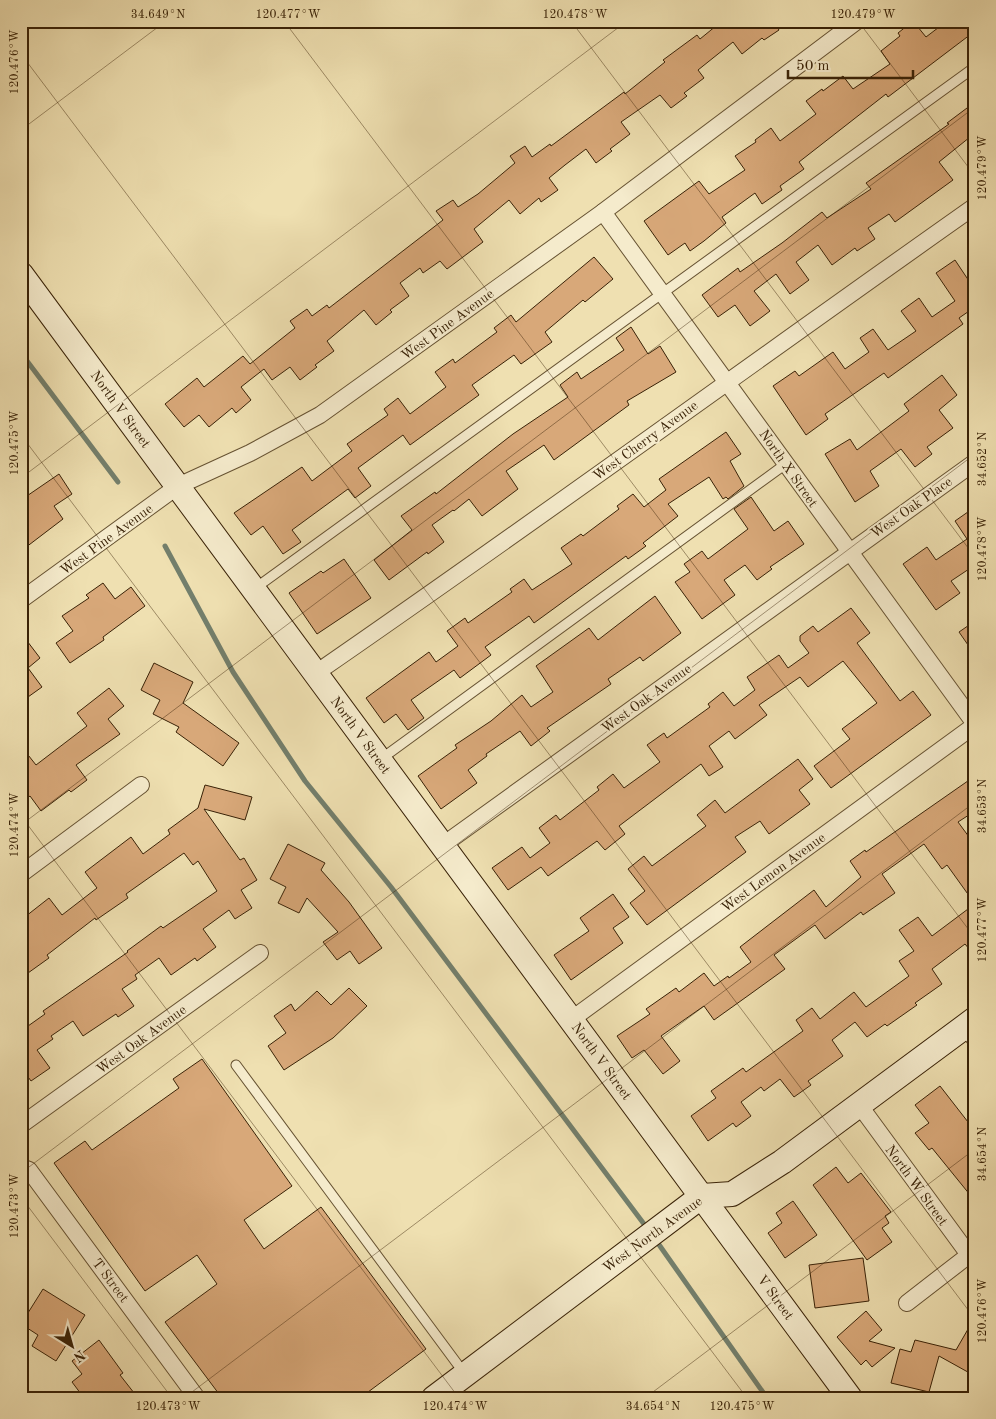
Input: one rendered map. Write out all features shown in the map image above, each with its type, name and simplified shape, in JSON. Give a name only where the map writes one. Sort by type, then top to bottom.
[{"type":"street","name":"West Pine Avenue","points":[[21,600],[178,486],[250,453],[320,415],[603,212],[857,21]]},
{"type":"street","name":"West Cherry Avenue","points":[[316,673],[499,547],[727,380],[975,206]]},
{"type":"street","name":"North X Street","points":[[603,212],[727,380],[848,551],[975,724]]},
{"type":"street","name":"North V Street","points":[[21,274],[702,1196]]},
{"type":"street","name":"West Oak Place","points":[[848,551],[975,462]]},
{"type":"street","name":"West Oak Avenue","points":[[443,845],[848,551]]},
{"type":"street","name":"West Lemon Avenue","points":[[572,1020],[975,724]]},
{"type":"street","points":[[21,874],[141,785]]},
{"type":"street","name":"West Oak Avenue","points":[[21,1125],[260,953]]},
{"type":"street","name":"West North Avenue","points":[[434,1398],[702,1196],[732,1194],[782,1162],[860,1106],[971,1031]]},
{"type":"street","name":"North W Street","points":[[860,1106],[972,1259]]},
{"type":"street","name":"T Street","points":[[21,1167],[29,1170],[197,1398]]},
{"type":"street","name":"V Street","points":[[702,1196],[850,1398]]},
{"type":"street","points":[[907,1302],[972,1259]]},
{"type":"lane","points":[[254,590],[975,67]]},
{"type":"lane","points":[[380,760],[787,463]]},
{"type":"lane","points":[[236,1065],[466,1375]]},
{"type":"building","points":[[722,21],[773,21],[779,30],[764,40],[762,38],[742,54],[733,42],[698,70],[704,78],[684,93],[687,96],[671,108],[660,95],[621,122],[630,134],[610,149],[612,151],[596,163],[586,149],[565,165],[549,178],[558,190],[541,202],[539,198],[520,214],[509,200],[474,229],[483,242],[447,269],[440,261],[423,273],[420,268],[400,283],[409,296],[390,310],[392,312],[376,325],[364,310],[327,341],[334,351],[315,365],[317,367],[300,380],[290,367],[272,380],[264,369],[241,387],[251,400],[236,413],[232,408],[209,427],[199,415],[184,427],[165,404],[197,378],[204,387],[243,356],[250,364],[295,328],[290,321],[307,309],[312,316],[327,305],[329,308],[443,220],[436,211],[453,200],[458,207],[478,194],[515,163],[510,156],[525,146],[532,157],[550,144],[551,146],[624,92],[625,94],[665,62],[663,60],[697,35],[700,39]]},
{"type":"building","points":[[913,21],[926,37],[947,21],[975,21],[975,31],[888,97],[886,94],[799,162],[804,169],[780,186],[782,190],[762,204],[755,193],[722,217],[726,223],[690,251],[685,243],[668,255],[644,221],[699,181],[709,194],[745,170],[735,156],[756,142],[755,140],[771,128],[780,141],[816,114],[806,101],[822,89],[823,91],[843,76],[853,89],[890,64],[881,51],[900,36],[898,33]]},
{"type":"building","points":[[975,102],[975,133],[939,162],[953,180],[895,222],[889,214],[868,228],[875,239],[857,251],[855,248],[832,265],[818,245],[796,262],[809,280],[790,294],[776,274],[754,291],[770,311],[750,326],[735,305],[718,317],[702,295],[738,268],[740,272],[782,243],[822,212],[827,218],[871,189],[866,183],[949,124],[947,123]]},
{"type":"building","points":[[594,257],[613,279],[585,302],[583,300],[545,332],[552,342],[521,364],[514,355],[472,385],[479,395],[410,445],[403,435],[358,468],[371,486],[355,498],[348,489],[292,530],[301,542],[283,554],[263,526],[251,535],[234,513],[302,467],[312,481],[352,451],[347,444],[388,415],[384,409],[398,398],[410,414],[446,387],[435,372],[453,359],[455,363],[497,332],[494,328],[511,315],[516,322]]},
{"type":"building","points":[[955,260],[969,281],[975,277],[975,307],[959,318],[963,324],[888,378],[884,373],[825,414],[828,419],[806,435],[773,386],[795,371],[799,376],[833,352],[845,369],[869,352],[860,338],[873,329],[888,350],[916,331],[901,311],[919,298],[932,317],[955,301],[936,273]]},
{"type":"building","points":[[631,327],[648,354],[660,346],[676,372],[627,401],[629,405],[554,460],[544,445],[506,471],[518,489],[482,516],[469,499],[453,510],[432,525],[444,542],[389,580],[374,560],[412,530],[401,516],[435,492],[436,494],[513,434],[568,397],[560,385],[577,372],[581,379],[624,350],[616,338]]},
{"type":"building","points":[[942,375],[957,395],[939,410],[953,428],[927,447],[932,454],[915,467],[901,449],[870,471],[879,486],[855,502],[825,454],[850,439],[857,450],[909,411],[904,404]]},
{"type":"building","points":[[726,432],[741,454],[730,461],[744,486],[728,499],[726,497],[723,499],[709,477],[668,504],[678,516],[643,543],[646,546],[628,559],[626,556],[534,623],[529,616],[485,647],[491,655],[460,678],[454,670],[411,700],[424,718],[408,730],[396,714],[384,723],[366,698],[429,652],[436,662],[458,646],[447,631],[465,618],[468,623],[512,592],[510,589],[524,579],[532,590],[572,564],[561,548],[581,534],[583,536],[619,509],[617,506],[633,494],[644,507],[666,490],[659,479]]},
{"type":"building","points":[[59,474],[72,494],[54,506],[63,519],[21,551],[21,500]]},
{"type":"building","points":[[751,497],[774,531],[788,521],[804,544],[770,567],[772,569],[757,580],[745,565],[724,580],[735,595],[702,619],[675,582],[690,572],[684,564],[702,551],[708,559],[748,529],[734,509]]},
{"type":"building","points":[[975,507],[975,565],[951,581],[960,593],[936,610],[903,564],[927,547],[936,560],[967,539],[955,521]]},
{"type":"building","points":[[344,559],[371,598],[317,634],[289,593],[321,571],[323,573]]},
{"type":"building","points":[[103,583],[115,599],[131,587],[145,606],[103,637],[104,640],[70,663],[56,643],[73,631],[62,616],[89,598],[86,595]]},
{"type":"building","points":[[655,596],[681,633],[643,661],[640,657],[608,679],[611,684],[547,728],[550,731],[531,746],[520,731],[486,754],[487,756],[468,770],[477,783],[441,809],[418,776],[457,748],[455,745],[491,721],[522,695],[531,707],[553,692],[536,666],[589,628],[598,640]]},
{"type":"building","points":[[851,608],[870,633],[857,643],[900,701],[913,691],[931,715],[831,788],[814,766],[850,739],[842,729],[877,703],[843,661],[808,687],[800,677],[759,705],[767,715],[735,739],[729,731],[709,746],[723,767],[709,776],[701,764],[619,826],[625,834],[605,850],[597,841],[548,876],[541,867],[508,890],[492,868],[522,847],[530,858],[550,843],[539,828],[556,815],[560,820],[599,790],[597,787],[613,774],[624,788],[660,762],[647,745],[664,733],[667,738],[710,707],[708,704],[723,692],[734,706],[755,690],[747,677],[779,655],[788,668],[809,653],[800,641],[800,636],[813,626],[818,632]]},
{"type":"building","points":[[975,621],[975,655],[959,632]]},
{"type":"building","points":[[21,633],[40,658],[28,668],[42,687],[21,702]]},
{"type":"building","points":[[154,663],[193,682],[183,703],[239,743],[223,766],[176,732],[179,727],[153,714],[160,700],[141,690]]},
{"type":"building","points":[[109,688],[124,706],[108,719],[120,734],[76,765],[87,780],[71,792],[69,790],[41,811],[30,796],[21,803],[21,746],[36,765],[87,726],[77,713]]},
{"type":"building","points":[[798,759],[813,779],[799,790],[810,804],[769,834],[760,821],[735,837],[746,852],[647,925],[630,903],[645,891],[628,869],[644,856],[652,866],[706,826],[697,815],[715,800],[725,813]]},
{"type":"building","points":[[975,776],[975,811],[958,822],[975,845],[975,904],[947,865],[942,869],[924,844],[882,874],[895,893],[863,915],[861,912],[825,939],[815,925],[774,955],[785,969],[749,995],[714,1020],[704,1006],[661,1036],[680,1061],[663,1074],[644,1050],[632,1058],[617,1036],[650,1014],[646,1009],[676,988],[679,992],[704,973],[714,986],[728,976],[729,978],[751,962],[740,947],[814,890],[826,907],[861,877],[850,861],[865,850],[866,852]]},
{"type":"building","points":[[205,785],[252,797],[245,820],[204,809],[240,860],[244,858],[257,880],[241,890],[252,908],[235,919],[229,910],[203,929],[216,947],[197,961],[195,958],[171,975],[159,958],[135,975],[137,979],[122,989],[134,1006],[118,1017],[116,1014],[83,1036],[73,1021],[51,1036],[53,1039],[37,1050],[50,1068],[31,1081],[21,1067],[21,1031],[45,1014],[43,1011],[128,952],[161,926],[163,928],[217,891],[198,861],[193,865],[184,853],[126,894],[128,898],[96,920],[95,918],[47,955],[49,958],[21,978],[21,920],[49,898],[62,915],[97,888],[85,872],[131,837],[143,854],[170,834],[168,830],[198,808]]},
{"type":"building","points":[[288,844],[325,863],[321,870],[349,902],[382,948],[359,964],[350,951],[337,960],[323,942],[338,932],[307,898],[299,913],[278,903],[286,887],[270,879]]},
{"type":"building","points":[[613,894],[629,917],[613,928],[623,943],[571,980],[554,955],[589,931],[580,918]]},
{"type":"building","points":[[968,909],[975,918],[975,956],[965,944],[932,969],[942,984],[915,1003],[917,1005],[887,1026],[885,1024],[867,1037],[855,1022],[832,1040],[843,1056],[808,1081],[811,1085],[794,1097],[780,1079],[764,1091],[761,1087],[741,1102],[751,1116],[736,1127],[733,1123],[708,1141],[691,1116],[716,1098],[711,1091],[743,1068],[746,1072],[803,1031],[796,1020],[812,1008],[820,1019],[854,992],[866,1007],[909,976],[899,961],[914,951],[899,930],[918,917],[932,936]]},
{"type":"building","points":[[349,988],[367,1006],[333,1038],[284,1070],[268,1046],[286,1033],[274,1016],[291,1004],[295,1011],[317,991],[331,1005]]},
{"type":"building","points":[[202,1059],[292,1186],[244,1220],[264,1249],[321,1207],[426,1349],[360,1398],[222,1398],[165,1322],[217,1284],[197,1255],[145,1291],[54,1163],[85,1141],[92,1150],[179,1088],[173,1079]]},
{"type":"building","points":[[940,1086],[975,1131],[975,1201],[932,1148],[929,1150],[915,1133],[929,1123],[915,1105]]},
{"type":"building","points":[[836,1167],[848,1183],[861,1173],[891,1212],[885,1216],[889,1223],[882,1228],[892,1242],[867,1260],[813,1185]]},
{"type":"building","points":[[793,1201],[817,1235],[785,1258],[768,1233],[782,1223],[776,1213]]},
{"type":"building","points":[[863,1258],[869,1301],[815,1308],[809,1265]]},
{"type":"building","points":[[43,1289],[85,1315],[56,1361],[32,1346],[38,1335],[21,1324]]},
{"type":"building","points":[[866,1311],[882,1330],[869,1341],[895,1348],[872,1367],[866,1360],[861,1365],[837,1337]]},
{"type":"building","points":[[975,1317],[975,1376],[939,1356],[929,1392],[891,1383],[900,1349],[911,1352],[915,1340],[956,1350]]},
{"type":"building","points":[[99,1340],[123,1373],[120,1375],[138,1398],[84,1398],[72,1382],[82,1374],[72,1361]]},
{"type":"waterway","points":[[21,353],[118,482]]},
{"type":"waterway","points":[[165,546],[233,672],[305,781],[391,887],[647,1228]]},
{"type":"waterway","points":[[655,1239],[767,1398]]}]
